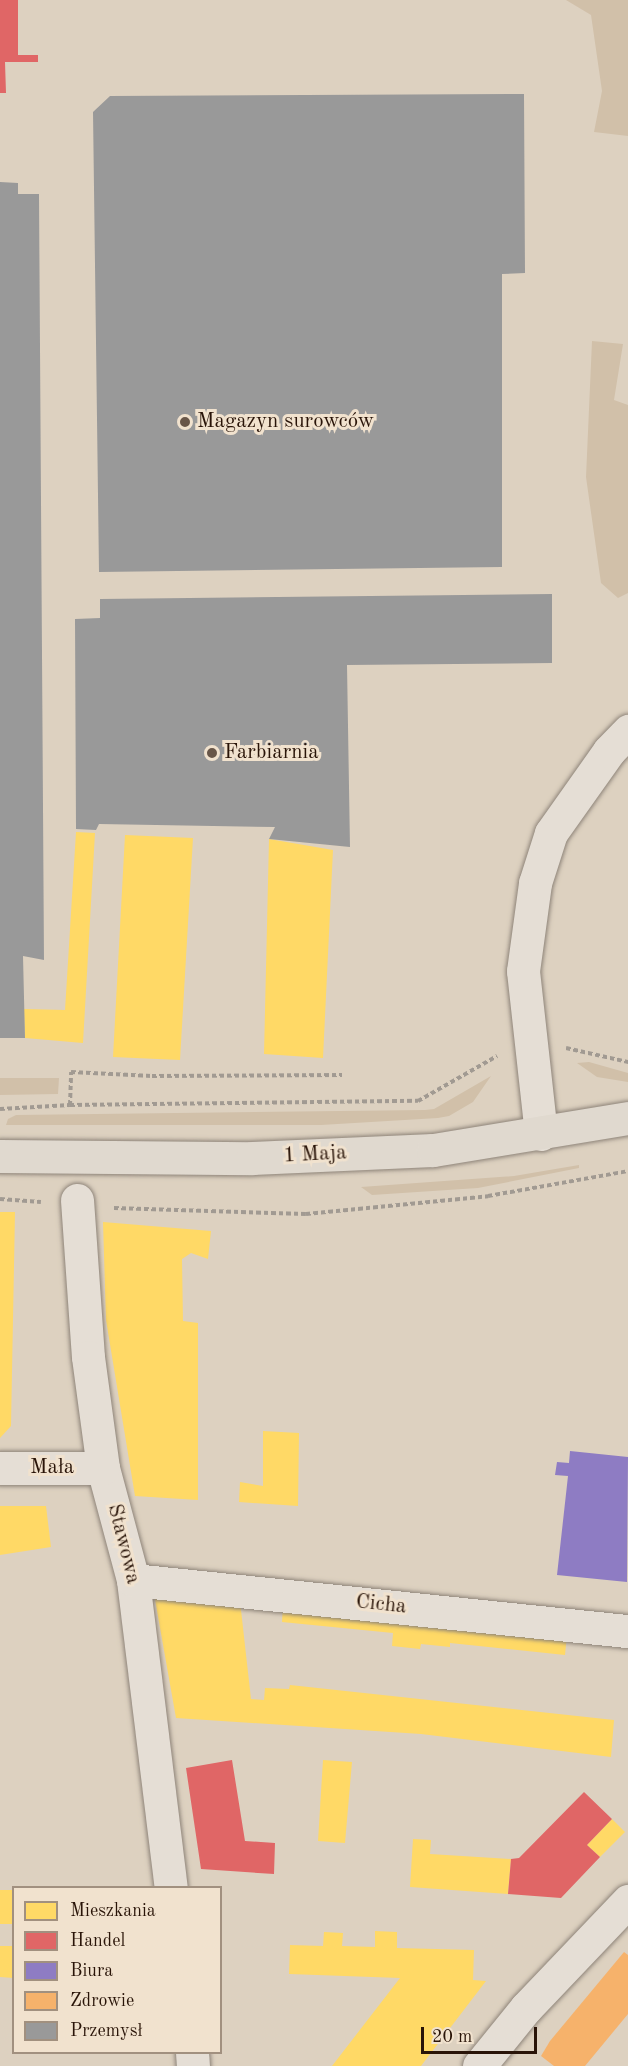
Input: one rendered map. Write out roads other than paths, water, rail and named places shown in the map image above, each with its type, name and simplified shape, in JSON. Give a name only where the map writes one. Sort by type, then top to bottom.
[{"type":"main road","name":"1 Maja","points":[[0,1156],[252,1158],[433,1150],[628,1118]]},
{"type":"street","points":[[540,1134],[523,971],[535,883],[551,833],[609,751],[628,731]]},
{"type":"street","name":"Stawowa","points":[[77,1200],[88,1357],[103,1468],[133,1580],[171,1886]]},
{"type":"street","name":"Mała","points":[[0,1468],[103,1468]]},
{"type":"street","name":"Cicha","points":[[133,1580],[628,1631]]},
{"type":"street","points":[[479,2066],[526,2008],[628,1901]]},
{"type":"place","name":"Magazyn surowców","points":[[185,422]]},
{"type":"place","name":"Farbiarnia","points":[[212,753]]}]
